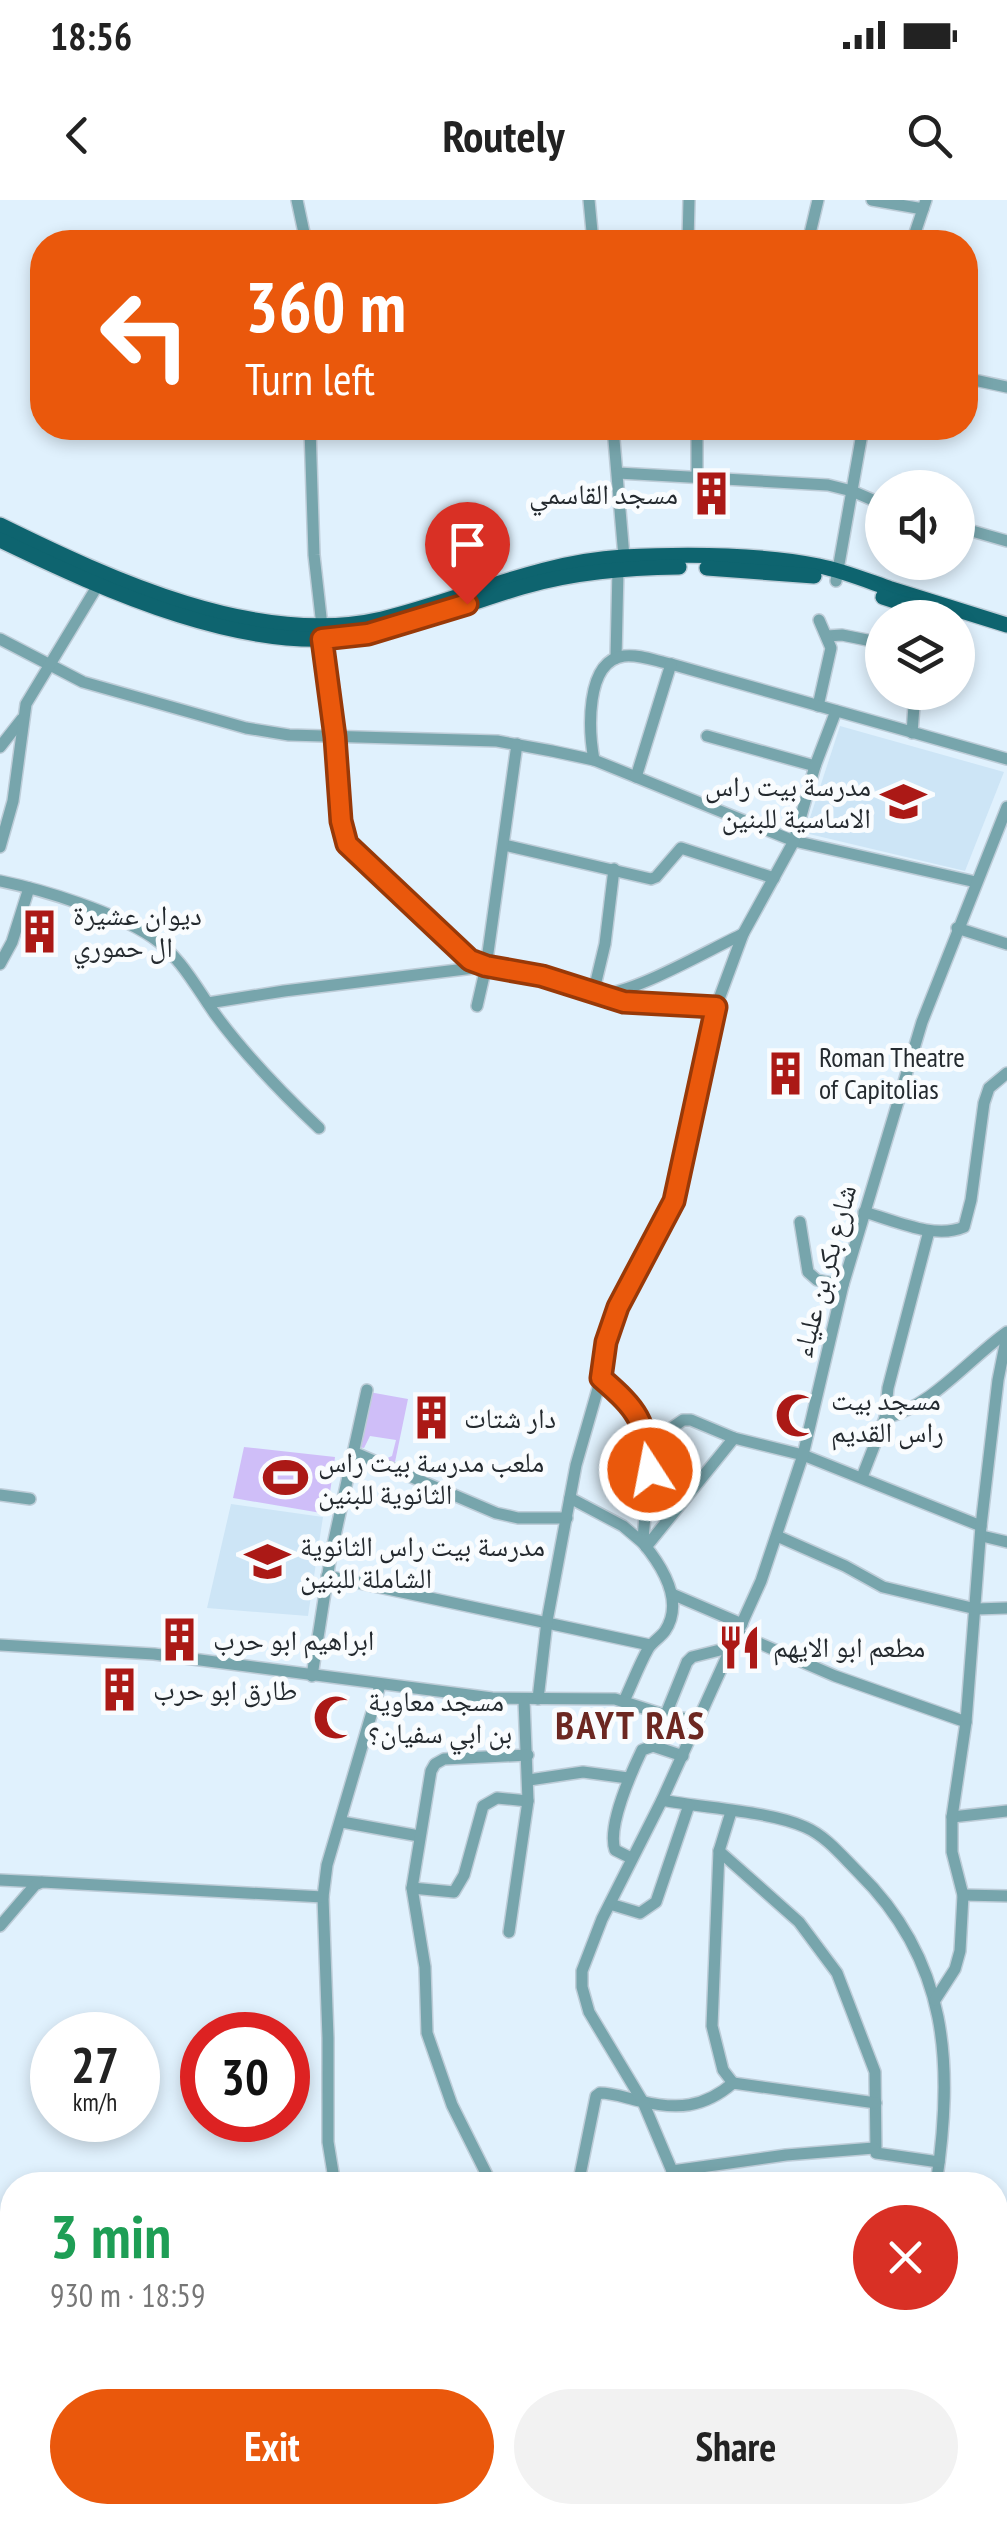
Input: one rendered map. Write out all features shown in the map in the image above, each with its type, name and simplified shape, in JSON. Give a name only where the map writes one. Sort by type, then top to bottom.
[{"type":"main road","points":[[0,525],[90,569],[149,592],[322,633]]},
{"type":"main road","points":[[0,540],[98,586],[234,628],[288,638],[381,619],[536,570],[769,559],[1007,624]]},
{"type":"main road","points":[[837,576],[891,600]]},
{"type":"main road","points":[[975,625],[1007,634]]},
{"type":"street","points":[[297,200],[303,230]]},
{"type":"street","points":[[589,200],[593,230]]},
{"type":"street","points":[[688,230],[689,200]]},
{"type":"street","points":[[811,230],[818,200]]},
{"type":"street","points":[[872,200],[925,204],[916,230]]},
{"type":"street","points":[[978,381],[1007,387]]},
{"type":"street","points":[[310,440],[314,555],[341,821],[350,849],[465,956],[486,966],[542,976],[648,1005],[716,1007]]},
{"type":"street","points":[[615,440],[621,563],[616,658]]},
{"type":"street","points":[[697,440],[697,478]]},
{"type":"street","points":[[837,576],[861,440]]},
{"type":"street","points":[[618,474],[803,483],[865,497]]},
{"type":"street","points":[[975,532],[1007,541]]},
{"type":"street","points":[[0,847],[15,790],[26,704],[98,586]]},
{"type":"street","points":[[818,706],[829,658],[827,636],[819,620]]},
{"type":"street","points":[[827,636],[865,640]]},
{"type":"street","points":[[0,640],[95,686],[246,728],[289,735],[518,744],[594,760],[794,841],[976,882]]},
{"type":"street","points":[[594,760],[588,724],[591,699],[602,672],[616,658],[634,656],[1007,759]]},
{"type":"street","points":[[636,777],[670,664]]},
{"type":"street","points":[[912,733],[914,710]]},
{"type":"street","points":[[538,1699],[570,1498],[585,1426],[601,1378],[606,1342],[618,1307],[674,1201],[716,1007],[742,934],[794,841],[836,711]]},
{"type":"street","points":[[0,746],[22,719]]},
{"type":"street","points":[[707,736],[816,766]]},
{"type":"street","points":[[477,1006],[518,744]]},
{"type":"street","name":"شارع بكر بن علياء","points":[[672,2171],[644,2102],[589,2012],[582,1972],[630,1858],[662,1800],[732,1647],[776,1536],[803,1455],[843,1285],[922,1022],[1007,807]]},
{"type":"street","points":[[504,845],[651,879],[681,848],[774,878]]},
{"type":"street","points":[[597,994],[614,869]]},
{"type":"street","points":[[0,881],[119,920],[152,937],[176,958],[208,1004],[281,1092],[319,1128]]},
{"type":"street","points":[[0,964],[12,942],[29,888]]},
{"type":"street","points":[[957,928],[1007,944]]},
{"type":"street","points":[[597,994],[620,993],[647,982],[742,934]]},
{"type":"street","points":[[208,1004],[284,990],[486,966]]},
{"type":"street","points":[[864,1212],[929,1231],[954,1232],[964,1228],[972,1200],[984,1103],[989,1088],[1007,1073]]},
{"type":"street","points":[[800,1222],[808,1272],[817,1280],[843,1285]]},
{"type":"street","points":[[862,1477],[885,1418],[888,1388],[929,1231]]},
{"type":"street","points":[[885,1418],[900,1414],[924,1398],[1007,1333]]},
{"type":"street","points":[[935,2000],[955,1969],[960,1951],[963,1896],[952,1852],[952,1817],[966,1722],[998,1380],[1007,1333]]},
{"type":"street","points":[[601,1378],[636,1411],[646,1437],[650,1470],[644,1503],[644,1545]]},
{"type":"street","points":[[312,1676],[328,1576],[368,1390]]},
{"type":"street","points":[[646,1437],[664,1434],[689,1419],[734,1438],[803,1455],[862,1477],[1007,1542]]},
{"type":"street","points":[[644,1545],[734,1438]]},
{"type":"street","points":[[353,1452],[486,1510],[518,1518],[567,1518]]},
{"type":"street","points":[[0,1495],[30,1499]]},
{"type":"street","points":[[570,1498],[622,1526],[644,1545],[658,1561],[672,1594],[669,1622],[650,1645],[624,1700]]},
{"type":"street","points":[[776,1536],[883,1587],[976,1609],[1007,1608]]},
{"type":"street","points":[[328,1576],[650,1645]]},
{"type":"street","points":[[672,1594],[835,1676],[966,1722]]},
{"type":"street","points":[[0,1645],[154,1654],[524,1700],[624,1700],[665,1715],[698,1721]]},
{"type":"street","points":[[653,1746],[690,1658],[732,1647]]},
{"type":"street","points":[[333,2172],[328,2142],[323,1897],[327,1864],[380,1685]]},
{"type":"street","points":[[509,1932],[528,1801],[524,1700]]},
{"type":"street","points":[[630,1858],[612,1846],[628,1778],[642,1750],[653,1746],[682,1756]]},
{"type":"street","points":[[486,2172],[452,2105],[427,2033],[425,1967],[412,1888],[435,1764],[444,1759],[528,1756]]},
{"type":"street","points":[[529,1780],[583,1772],[628,1778]]},
{"type":"street","points":[[412,1888],[454,1892],[464,1875],[483,1806],[497,1798],[528,1801]]},
{"type":"street","points":[[662,1800],[803,1826],[829,1843],[865,1878],[906,1929],[924,1963],[935,2000],[945,2096],[938,2172]]},
{"type":"street","points":[[610,1904],[640,1913],[656,1902],[689,1805]]},
{"type":"street","points":[[732,1812],[719,1851],[712,2026],[723,2070],[734,2084],[876,2104]]},
{"type":"street","points":[[952,1817],[1007,1812]]},
{"type":"street","points":[[342,1822],[419,1836]]},
{"type":"street","points":[[719,1851],[798,1922],[837,1973],[875,2072],[874,2148],[880,2156],[939,2162]]},
{"type":"street","points":[[0,1880],[323,1897]]},
{"type":"street","points":[[0,1926],[42,1882]]},
{"type":"street","points":[[963,1896],[1007,1896]]},
{"type":"street","points":[[581,2172],[596,2096],[604,2092],[644,2102],[699,2105],[734,2084]]},
{"type":"street","points":[[672,2171],[786,2155],[874,2148]]},
{"type":"shaded area","name":"مدرسة بيت راس الاساسية للبنين","points":[[840,726],[1004,772],[965,871],[805,833]]},
{"type":"shaded area","points":[[369,1392],[408,1399],[395,1462],[383,1460],[392,1456],[396,1440],[370,1436],[364,1448],[358,1447]]},
{"type":"shaded area","name":"ملعب مدرسة بيت راس الثانوية للبنين","points":[[244,1447],[335,1457],[327,1514],[233,1498]]},
{"type":"shaded area","name":"مدرسة بيت راس الثانوية الشاملة للبنين","points":[[231,1504],[323,1517],[308,1616],[207,1608]]},
{"type":"place","name":"مسجد القاسمي","points":[[711,494]]},
{"type":"place","name":"مدرسة بيت راس الاساسية للبنين","points":[[904,802]]},
{"type":"place","name":"ديوان عشيرة ال حموري","points":[[40,931]]},
{"type":"place","name":"Roman Theatre of Capitolias","points":[[786,1073]]},
{"type":"place","name":"مسجد بيت راس القديم","points":[[798,1416]]},
{"type":"place","name":"دار شتات","points":[[431,1418]]},
{"type":"place","name":"ملعب مدرسة بيت راس الثانوية للبنين","points":[[285,1478]]},
{"type":"place","name":"مدرسة بيت راس الثانوية الشاملة للبنين","points":[[267,1562]]},
{"type":"place","name":"ابراهيم ابو حرب","points":[[180,1640]]},
{"type":"place","name":"مطعم ابو الايهم","points":[[740,1647]]},
{"type":"place","name":"طارق ابو حرب","points":[[120,1690]]},
{"type":"place","name":"مسجد معاوية بن ابي سفيان؟","points":[[335,1717]]},
{"type":"district","name":"BAYT RAS","points":[[631,1726]]},
{"type":"route","points":[[467,604],[368,634],[322,639],[344,836],[350,849],[470,960],[542,976],[624,1002],[716,1007],[674,1201],[618,1307],[603,1362],[601,1378],[638,1414],[646,1437],[650,1470]]}]
